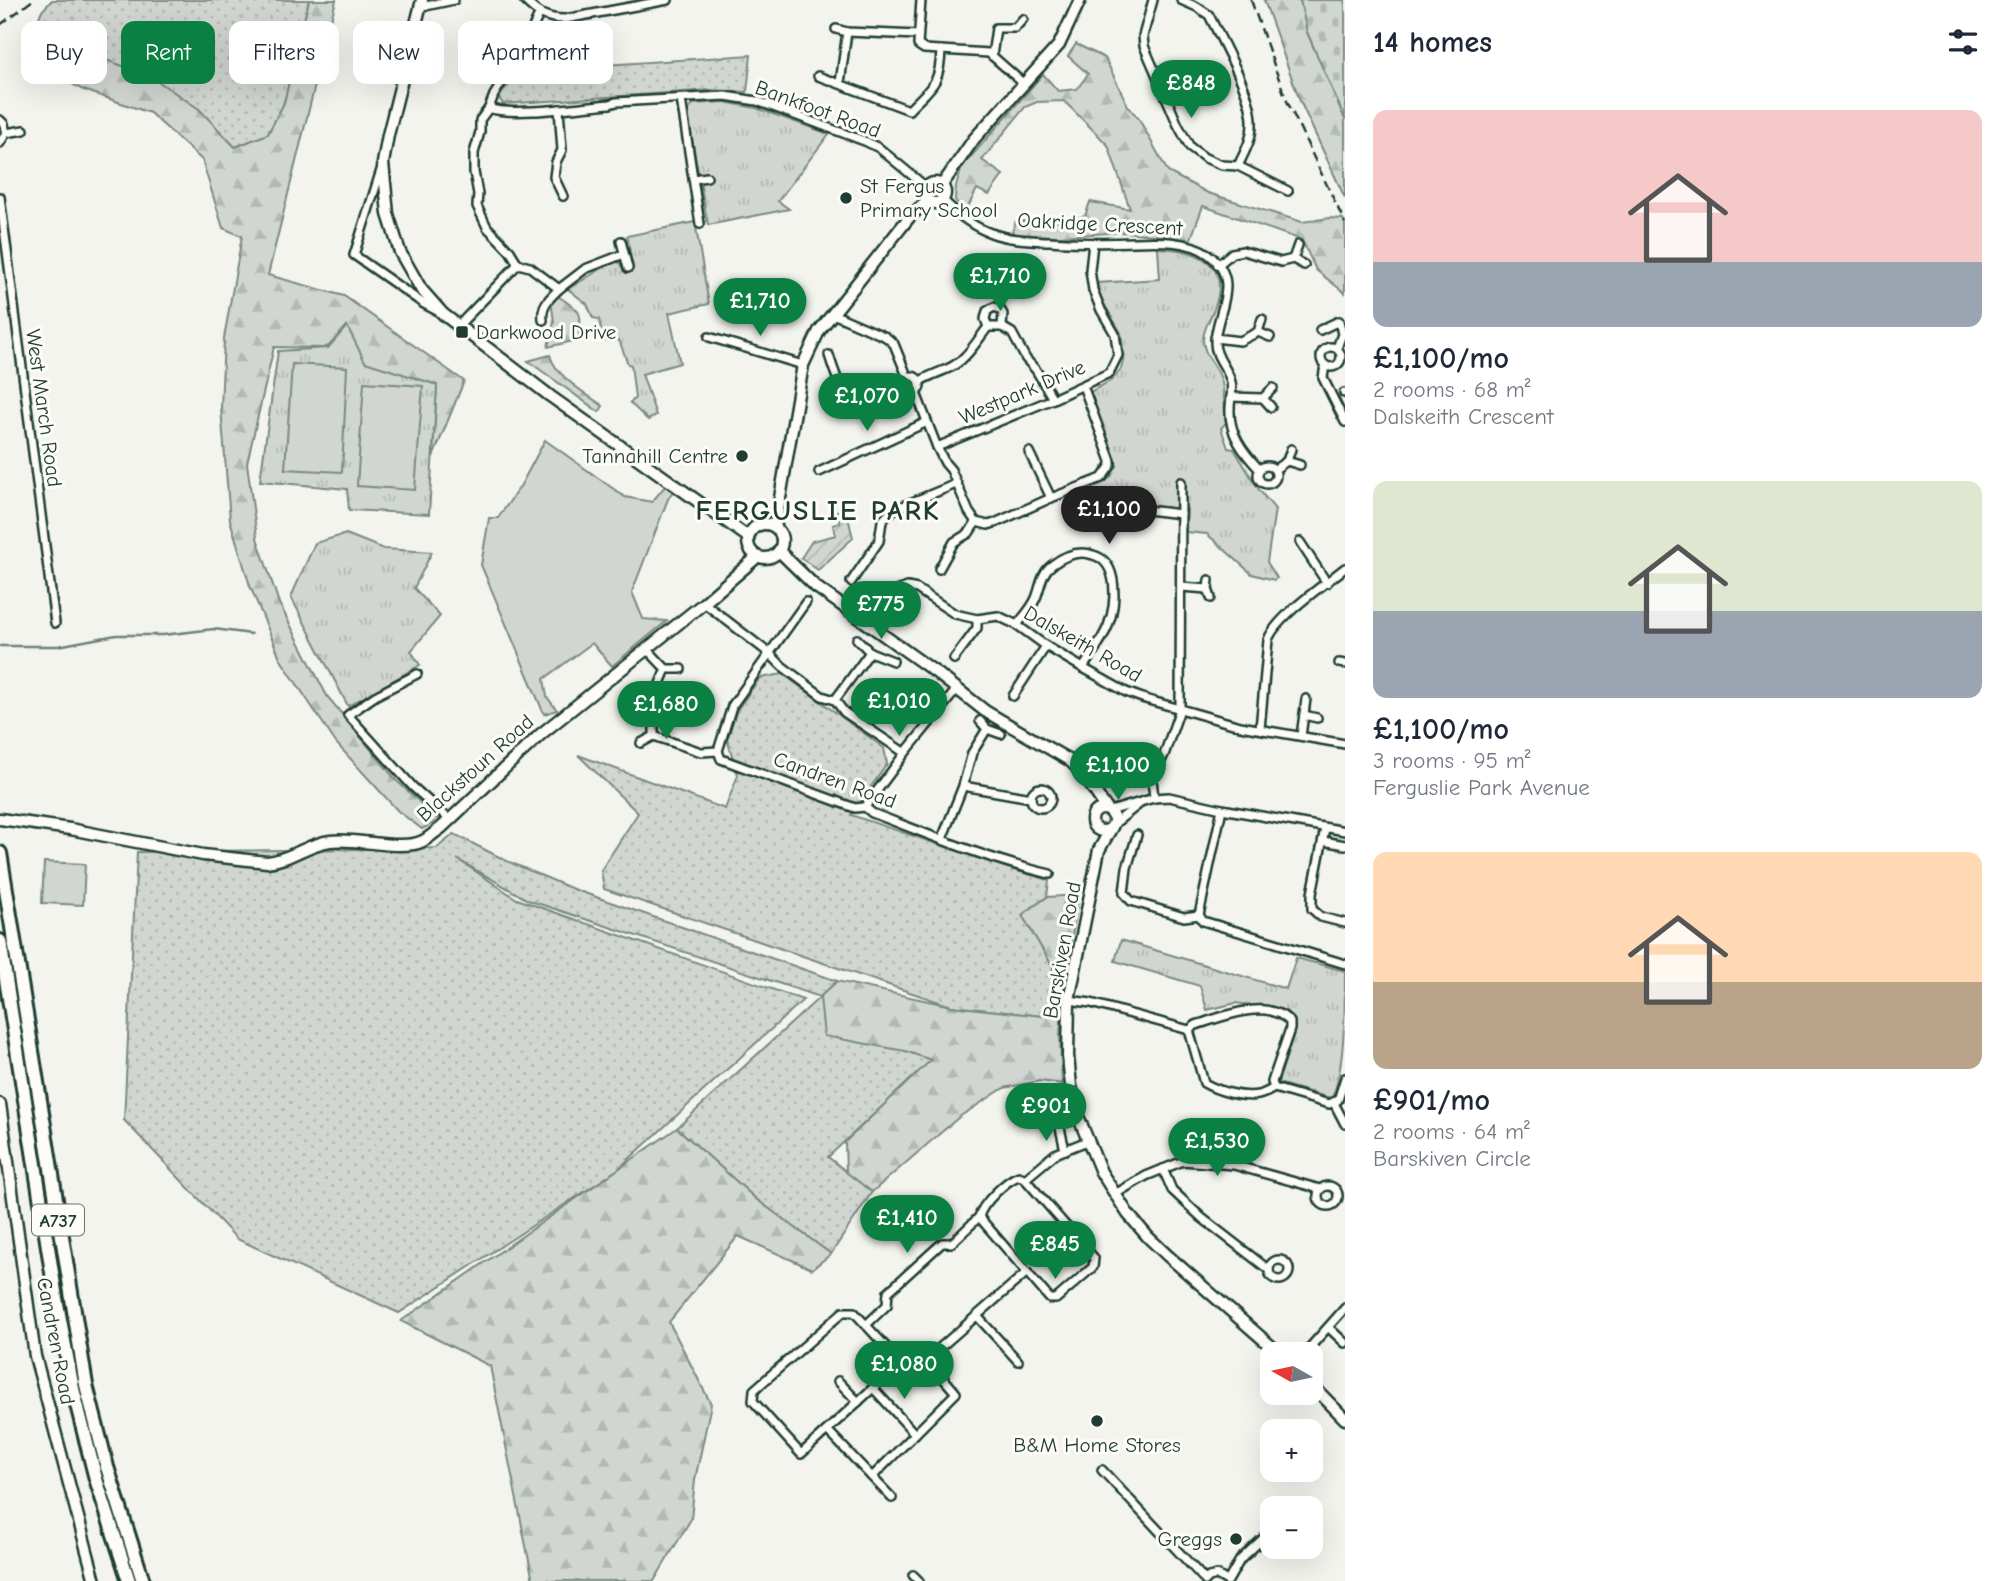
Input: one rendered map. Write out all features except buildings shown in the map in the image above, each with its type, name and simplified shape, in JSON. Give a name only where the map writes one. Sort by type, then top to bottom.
[{"type":"highway","name":"A737","points":[[0,853],[84,1373],[107,1467],[143,1581]]},
{"type":"highway","name":"A737","points":[[0,941],[73,1389],[96,1479],[128,1581]]},
{"type":"street","points":[[443,314],[424,304],[354,255],[383,163],[421,3],[454,0]]},
{"type":"street","points":[[524,0],[539,15],[554,19],[668,0]]},
{"type":"street","points":[[921,0],[918,45],[925,50],[989,53],[1024,84]]},
{"type":"street","points":[[942,186],[974,139],[1059,44],[1080,0]]},
{"type":"street","points":[[1153,0],[1143,36],[1144,46],[1184,137],[1191,147],[1205,158],[1222,165],[1238,166],[1288,191]]},
{"type":"street","points":[[1181,0],[1209,15],[1250,106],[1251,135],[1238,166]]},
{"type":"street","points":[[539,15],[480,120],[480,132],[474,153],[474,172],[477,206],[487,227],[518,264],[530,267],[559,289]]},
{"type":"street","points":[[992,56],[996,28],[1015,28],[1023,19]]},
{"type":"street","points":[[836,29],[847,32],[918,35]]},
{"type":"street","points":[[840,83],[847,32]]},
{"type":"street","points":[[818,76],[909,110],[937,81],[941,69],[941,50]]},
{"type":"street","name":"Bankfoot Road","points":[[489,108],[501,111],[559,109],[616,102],[725,96],[757,101],[879,148],[926,187]]},
{"type":"street","points":[[681,99],[700,224]]},
{"type":"street","points":[[559,109],[562,150],[556,162],[554,177],[563,196]]},
{"type":"street","points":[[0,121],[4,124],[6,133],[0,143]]},
{"type":"street","points":[[6,133],[24,130]]},
{"type":"street","points":[[383,163],[388,214],[400,252],[421,289],[443,314],[550,396],[748,537]]},
{"type":"street","points":[[693,179],[707,177]]},
{"type":"street","points":[[935,183],[942,186],[946,192],[943,200],[934,204],[928,201],[925,196],[926,187],[935,183]]},
{"type":"street","name":"West March Road","points":[[0,197],[55,623]]},
{"type":"street","name":"Oakridge Crescent","points":[[943,200],[967,221],[991,233],[1020,240],[1167,242],[1199,249],[1210,255],[1218,265]]},
{"type":"street","points":[[775,527],[803,365],[820,331],[911,215],[928,201]]},
{"type":"street","points":[[621,241],[628,268]]},
{"type":"street","name":"Westpark Drive","points":[[937,447],[1053,400],[1109,373],[1118,355],[1115,334],[1093,290],[1090,270],[1093,243]]},
{"type":"street","points":[[1293,259],[1298,245]]},
{"type":"street","points":[[1259,469],[1235,438],[1230,421],[1232,384],[1216,352],[1215,338],[1226,293],[1222,271],[1218,265],[1233,253],[1243,251],[1275,261],[1293,259],[1304,265]]},
{"type":"street","points":[[543,320],[542,311],[547,301],[559,289],[585,270],[624,254]]},
{"type":"street","points":[[458,326],[518,264]]},
{"type":"street","points":[[988,327],[985,319],[987,311],[994,307],[1000,309],[1003,314],[1002,327]]},
{"type":"street","points":[[833,314],[886,337],[894,344],[907,376]]},
{"type":"street","points":[[1215,338],[1240,341],[1258,332],[1262,319]]},
{"type":"street","points":[[1320,330],[1342,319],[1342,334],[1337,348]]},
{"type":"street","points":[[920,381],[937,371],[948,369],[968,353],[988,327]]},
{"type":"street","points":[[988,327],[1002,327],[1012,333],[1053,400]]},
{"type":"street","points":[[1258,332],[1270,337]]},
{"type":"street","points":[[709,337],[803,365]]},
{"type":"street","points":[[1331,346],[1337,348],[1343,363],[1325,365],[1321,360],[1322,351],[1331,346]]},
{"type":"street","points":[[829,355],[835,374],[849,399],[859,404],[872,403],[903,389]]},
{"type":"street","points":[[1325,365],[1323,378],[1345,422]]},
{"type":"street","points":[[907,376],[915,376],[920,381],[916,393],[909,395],[903,389],[907,376]]},
{"type":"street","points":[[916,393],[937,447],[951,470],[969,512],[976,522],[988,524],[1102,478],[1111,465],[1083,386]]},
{"type":"street","points":[[1263,398],[1273,388]]},
{"type":"street","points":[[1231,397],[1263,398],[1271,407]]},
{"type":"street","points":[[819,472],[927,422]]},
{"type":"street","points":[[1275,469],[1287,461],[1291,449]]},
{"type":"street","points":[[1029,452],[1051,498]]},
{"type":"street","points":[[1287,461],[1300,465]]},
{"type":"street","points":[[1266,465],[1272,466],[1277,474],[1275,480],[1266,484],[1258,479],[1259,469],[1266,465]]},
{"type":"street","points":[[1154,798],[1152,779],[1164,755],[1180,709],[1181,482]]},
{"type":"street","points":[[850,582],[879,541],[882,521],[893,510],[956,484]]},
{"type":"street","points":[[1147,510],[1181,514]]},
{"type":"street","points":[[939,569],[954,542],[969,533],[976,522]]},
{"type":"street","points":[[765,524],[775,527],[782,537],[782,543],[779,551],[769,558],[757,557],[749,549],[748,537],[754,528],[765,524]]},
{"type":"street","points":[[1300,542],[1327,583]]},
{"type":"street","points":[[779,551],[816,586],[1000,721],[1081,769],[1088,784],[1114,817],[1113,826]]},
{"type":"street","points":[[1017,625],[1036,600],[1045,573],[1051,566],[1080,553],[1102,558],[1113,573],[1109,624],[1083,668]]},
{"type":"street","name":"Blackstoun Road","points":[[0,818],[203,855],[267,862],[277,861],[334,840],[408,845],[423,841],[450,820],[541,733],[704,603],[757,557]]},
{"type":"street","points":[[1260,729],[1268,640],[1271,633],[1282,620],[1345,568]]},
{"type":"street","points":[[1181,587],[1208,584],[1210,598]]},
{"type":"street","name":"Dalskeith Road","points":[[860,617],[883,596],[907,587],[917,589],[955,614],[977,619],[998,616],[1017,625],[1046,646],[1126,692],[1240,726],[1345,744]]},
{"type":"street","points":[[641,743],[654,736],[701,752],[718,751],[732,706],[806,602]]},
{"type":"street","points":[[704,603],[782,666],[822,695],[835,700],[844,712],[905,753]]},
{"type":"street","points":[[954,659],[977,628],[977,619]]},
{"type":"street","points":[[858,639],[870,652],[893,661]]},
{"type":"street","points":[[1013,696],[1046,646]]},
{"type":"street","points":[[647,649],[666,669]]},
{"type":"street","points":[[835,700],[870,652]]},
{"type":"street","points":[[666,669],[681,668]]},
{"type":"street","points":[[659,686],[666,669]]},
{"type":"street","points":[[417,674],[374,696],[348,715],[413,787],[450,820]]},
{"type":"street","points":[[865,807],[957,689]]},
{"type":"street","points":[[1301,737],[1307,699]]},
{"type":"street","points":[[1304,715],[1317,718]]},
{"type":"street","points":[[654,718],[654,736]]},
{"type":"street","points":[[980,720],[987,729],[1001,734]]},
{"type":"street","points":[[942,839],[963,786],[972,753],[987,729]]},
{"type":"street","name":"Candren Road","points":[[718,751],[721,759],[855,807],[865,807],[872,813],[942,839],[1050,874]]},
{"type":"street","name":"Barskiven Road","points":[[1088,784],[1100,850]]},
{"type":"street","points":[[963,786],[1031,797]]},
{"type":"street","points":[[1141,803],[1113,826],[1102,831],[1093,822],[1096,812],[1169,797],[1345,831]]},
{"type":"street","points":[[1222,809],[1199,915],[1203,921],[1345,964]]},
{"type":"street","name":"Barskiven Road","points":[[1113,826],[1100,850],[1069,1000],[1068,1056],[1078,1116],[1101,1172],[1147,1237],[1266,1342]]},
{"type":"street","points":[[1325,828],[1312,894],[1312,909],[1321,917],[1345,923]]},
{"type":"street","points":[[1137,835],[1127,868],[1124,893],[1131,901],[1184,917],[1199,915]]},
{"type":"street","points":[[1323,841],[1345,845]]},
{"type":"street","points":[[1029,880],[1032,870]]},
{"type":"street","points":[[1069,1000],[1091,1003],[1189,1030]]},
{"type":"street","points":[[1189,1030],[1196,1025],[1247,1009],[1258,1009],[1285,1017],[1290,1022],[1290,1030],[1272,1082],[1274,1088]]},
{"type":"street","points":[[1189,1030],[1204,1083],[1213,1088],[1249,1096],[1261,1095],[1274,1088],[1329,1104],[1339,1100],[1345,1079]]},
{"type":"street","points":[[1052,1093],[1065,1150]]},
{"type":"street","points":[[1334,1103],[1345,1124]]},
{"type":"street","name":"Candren Road","points":[[0,1104],[35,1356],[95,1581]]},
{"type":"street","points":[[1025,1179],[1055,1154],[1087,1141]]},
{"type":"street","points":[[1115,1194],[1146,1176],[1183,1161],[1234,1165],[1320,1189]]},
{"type":"street","points":[[1163,1169],[1172,1190],[1269,1270]]},
{"type":"street","points":[[866,1325],[887,1305],[888,1292],[942,1243],[954,1241],[979,1217],[986,1203],[1013,1178],[1025,1179],[1094,1258],[1093,1267],[1056,1299],[1050,1298],[979,1217]]},
{"type":"street","points":[[927,1359],[1027,1272]]},
{"type":"street","points":[[1316,1342],[1345,1308]]},
{"type":"street","points":[[872,1477],[956,1393],[919,1353],[909,1355],[901,1363],[858,1402],[828,1431],[801,1454],[753,1401],[754,1390],[843,1312],[854,1312],[901,1363]]},
{"type":"street","points":[[977,1316],[1018,1361]]},
{"type":"street","points":[[1329,1328],[1345,1343]]},
{"type":"street","points":[[838,1381],[858,1402]]},
{"type":"street","points":[[873,1388],[915,1434]]},
{"type":"street","points":[[1323,1396],[1345,1419]]},
{"type":"street","points":[[828,1431],[892,1498]]},
{"type":"street","points":[[1102,1470],[1205,1581],[1212,1575],[1227,1581],[1240,1560],[1260,1541]]},
{"type":"green space","points":[[52,0],[309,0],[304,21],[229,21],[229,84],[289,84],[284,103],[268,134],[235,147],[199,109],[147,84],[215,84],[215,21],[121,21],[121,71],[107,64],[107,21],[38,21],[41,12]]},
{"type":"green space","points":[[309,0],[336,0],[331,21],[304,21]]},
{"type":"green space","points":[[1264,0],[1300,0],[1307,32],[1345,119],[1345,198],[1300,101]]},
{"type":"green space","points":[[1300,0],[1345,0],[1345,119],[1307,32]]},
{"type":"green space","points":[[1076,44],[1105,58],[1128,106],[1139,119],[1168,172],[1208,193],[1302,222],[1343,219],[1345,293],[1316,270],[1302,240],[1203,206],[1190,241],[1125,232],[1061,236],[1011,235],[1016,221],[1064,221],[1085,216],[1090,202],[1130,209],[1108,145],[1064,101],[1037,102],[1025,107],[982,160],[1003,175],[989,195],[977,189],[965,213],[955,200],[962,167],[1043,74],[1058,91],[1077,89],[1088,74],[1068,56]]},
{"type":"green space","points":[[751,55],[747,92],[711,90],[503,104],[499,98],[508,84],[613,84],[613,64]]},
{"type":"green space","points":[[107,60],[121,65],[121,84],[162,84],[199,109],[235,147],[268,134],[284,103],[289,84],[315,84],[268,275],[344,296],[464,381],[433,457],[437,385],[364,362],[347,326],[329,346],[323,348],[274,347],[247,463],[257,538],[279,603],[327,696],[396,780],[439,820],[422,829],[398,811],[336,743],[281,660],[250,586],[230,520],[221,408],[224,338],[242,236],[223,228],[202,160],[150,113],[72,84],[107,84]]},
{"type":"green space","points":[[724,102],[756,108],[829,134],[778,201],[789,209],[708,225],[687,112],[693,104]]},
{"type":"green space","points":[[695,222],[709,304],[669,313],[680,363],[642,374],[656,415],[648,420],[630,403],[635,398],[631,365],[628,364],[619,340],[603,341],[599,319],[593,318],[587,304],[568,289],[614,261],[620,263],[624,270],[633,269],[627,236]]},
{"type":"green space","points":[[1158,248],[1183,251],[1201,257],[1214,268],[1217,275],[1219,291],[1204,332],[1204,346],[1222,384],[1226,423],[1221,428],[1228,448],[1234,449],[1259,490],[1275,509],[1267,562],[1277,578],[1274,580],[1252,574],[1207,534],[1186,532],[1187,509],[1140,506],[1117,500],[1101,506],[1092,487],[1110,478],[1117,466],[1090,392],[1112,380],[1121,369],[1124,356],[1121,333],[1100,297],[1097,283],[1160,279]]},
{"type":"green space","points":[[558,296],[579,313],[578,340],[548,347],[554,322],[551,300]]},
{"type":"green space","points":[[347,326],[365,362],[437,385],[429,514],[349,510],[347,489],[260,481],[278,351],[328,348]]},
{"type":"green space","points":[[550,355],[564,377],[603,406],[599,412],[528,361]]},
{"type":"green space","points":[[292,364],[347,367],[342,472],[285,469]]},
{"type":"green space","points":[[364,382],[423,386],[415,490],[357,486]]},
{"type":"green space","points":[[545,440],[625,497],[652,502],[665,486],[673,491],[632,592],[643,619],[667,621],[612,666],[592,643],[544,679],[547,697],[557,710],[544,714],[481,565],[489,518],[498,518],[521,485]]},
{"type":"green space","points":[[846,509],[853,538],[818,570],[801,558],[812,541],[836,535],[833,525],[840,523],[837,511]]},
{"type":"green space","points":[[346,534],[384,549],[432,552],[414,588],[440,616],[411,651],[420,665],[348,706],[291,597],[315,543]]},
{"type":"green space","points":[[783,674],[884,748],[887,764],[851,815],[1049,880],[1047,897],[1022,915],[1053,967],[1051,1017],[951,1006],[604,889],[601,870],[638,813],[578,755],[725,809],[738,775],[727,739],[737,710],[760,678]]},
{"type":"green space","points":[[454,834],[507,861],[573,889],[837,981],[821,996],[932,1060],[828,1157],[872,1192],[831,1254],[756,1199],[677,1128],[820,997],[528,900],[457,859],[517,899],[803,1000],[616,1171],[399,1313],[237,1239],[124,1120],[137,852],[437,848]]},
{"type":"green space","points":[[44,862],[85,864],[83,905],[42,903]]},
{"type":"green space","points":[[1079,895],[1063,991],[1060,1036],[1062,1084],[1040,1081],[1004,1088],[959,1117],[872,1192],[846,1172],[845,1142],[931,1060],[905,1051],[824,1036],[820,997],[837,981],[951,1006],[1050,1017],[1053,967],[1022,915],[1047,897]]},
{"type":"green space","points":[[1121,940],[1286,989],[1296,958],[1345,971],[1342,1054],[1332,1097],[1278,1083],[1295,1024],[1286,1011],[1236,1003],[1207,1010],[1200,986],[1115,961]]},
{"type":"green space","points":[[677,1128],[756,1199],[831,1254],[812,1269],[738,1236],[669,1322],[711,1404],[695,1480],[691,1519],[654,1581],[533,1581],[490,1366],[401,1321]]},
{"type":"waterway","points":[[0,646],[58,646],[116,635],[163,635],[214,629],[251,634]]},
{"type":"railway","points":[[0,25],[33,0]]},
{"type":"railway","points":[[1251,0],[1286,99],[1345,223]]},
{"type":"place","name":"St Fergus Primary School","points":[[846,198]]},
{"type":"place","name":"Darkwood Drive","points":[[462,332]]},
{"type":"place","name":"Tannahill Centre","points":[[742,456]]},
{"type":"place","name":"B&M Home Stores","points":[[1097,1421]]},
{"type":"place","name":"Greggs","points":[[1236,1539]]},
{"type":"district","name":"FERGUSLIE PARK","points":[[818,510]]}]
